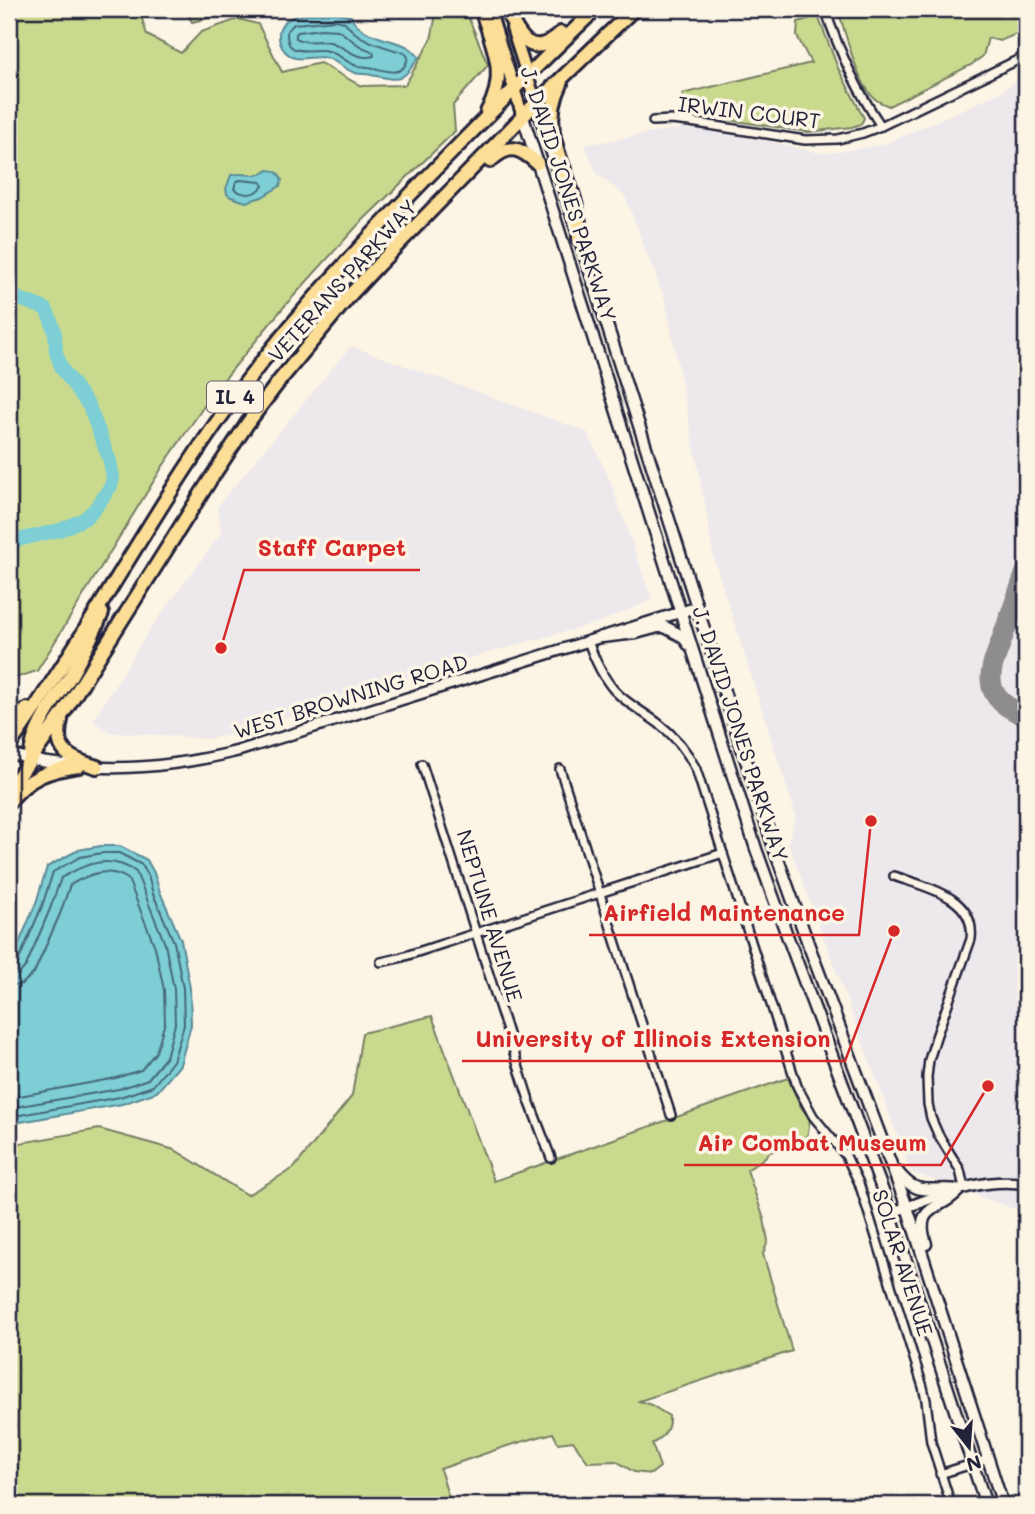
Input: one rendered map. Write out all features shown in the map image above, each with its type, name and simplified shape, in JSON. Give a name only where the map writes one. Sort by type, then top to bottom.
[{"type":"highway","points":[[481,9],[499,67],[492,104],[481,122]]},
{"type":"highway","points":[[506,9],[523,40],[530,44],[543,45],[554,40],[587,9]]},
{"type":"highway","name":"VETERANS PARKWAY","points":[[9,746],[226,409],[296,319],[376,229],[596,9]]},
{"type":"highway","name":"VETERANS PARKWAY","points":[[9,790],[64,712],[247,424],[325,325],[351,293],[407,234],[633,9]]},
{"type":"highway","points":[[572,68],[556,93],[552,126],[578,216],[579,239]]},
{"type":"highway","points":[[407,234],[422,229],[487,163],[504,150],[519,150],[537,163]]},
{"type":"highway","points":[[32,759],[30,752],[36,732],[97,627],[116,580]]},
{"type":"highway","points":[[9,724],[27,709],[61,657],[73,648]]},
{"type":"highway","points":[[64,712],[59,732],[62,748],[70,757],[97,767]]},
{"type":"highway","points":[[9,802],[17,791],[33,779],[60,769],[79,766]]},
{"type":"main road","name":"J. DAVID JONES PARKWAY","points":[[489,9],[756,849],[859,1124],[986,1505]]},
{"type":"main road","name":"J. DAVID JONES PARKWAY","points":[[506,9],[779,861],[907,1207],[1003,1505]]},
{"type":"main road","points":[[601,637],[636,633],[659,626],[684,638],[692,650]]},
{"type":"main road","points":[[890,1161],[906,1183],[914,1188],[961,1189]]},
{"type":"main road","points":[[948,1334],[946,1307],[922,1234],[922,1226],[926,1214],[961,1189]]},
{"type":"street","points":[[825,9],[852,78],[881,126]]},
{"type":"street","name":"IRWIN COURT","points":[[653,121],[690,122],[806,140],[838,139],[881,126],[1026,56]]},
{"type":"street","name":"WEST BROWNING ROAD","points":[[9,754],[79,766],[125,768],[219,756],[697,607]]},
{"type":"street","name":"SOLAR AVENUE","points":[[588,641],[593,658],[614,690],[667,730],[687,753],[699,778],[797,1086],[813,1116],[846,1156],[859,1183],[923,1387],[931,1442],[951,1505]]},
{"type":"street","name":"NEPTUNE AVENUE","points":[[422,764],[530,1103],[551,1158]]},
{"type":"street","points":[[561,769],[671,1115]]},
{"type":"street","points":[[381,962],[723,853]]},
{"type":"street","points":[[894,876],[954,899],[964,910],[971,927],[971,939],[936,1038],[927,1077],[928,1104],[932,1118],[941,1140],[960,1170],[961,1189]]},
{"type":"street","points":[[890,1213],[961,1189],[998,1181],[1026,1184]]},
{"type":"street","points":[[940,1474],[988,1459]]},
{"type":"shaded area","points":[[1026,75],[1026,1213],[911,1172],[788,842],[796,816],[713,556],[666,303],[625,196],[597,174],[585,145],[686,127],[824,154],[882,145],[999,93]]},
{"type":"shaded area","points":[[351,346],[587,432],[609,478],[652,600],[600,622],[456,662],[237,734],[206,739],[116,733],[93,721],[149,631],[222,532],[217,507]]},
{"type":"green space","points":[[9,9],[139,9],[147,35],[181,53],[201,32],[238,19],[258,24],[282,72],[320,63],[361,86],[405,85],[431,40],[437,9],[465,9],[488,65],[453,105],[455,131],[357,226],[282,309],[213,393],[163,466],[37,671],[9,680]]},
{"type":"green space","points":[[185,9],[248,9],[192,22]]},
{"type":"green space","points":[[838,9],[1026,9],[1026,30],[1000,41],[988,38],[983,56],[971,65],[889,106],[874,98],[862,81]]},
{"type":"green space","points":[[818,16],[838,68],[864,118],[861,124],[808,132],[688,112],[682,94],[811,63],[797,36],[798,22]]},
{"type":"green space","points":[[432,1016],[494,1181],[788,1078],[801,1107],[810,1119],[807,1139],[770,1152],[747,1170],[764,1219],[768,1241],[763,1254],[792,1351],[639,1401],[669,1416],[665,1432],[652,1444],[660,1467],[651,1474],[634,1472],[616,1461],[588,1462],[573,1441],[558,1443],[553,1433],[440,1469],[451,1505],[9,1505],[9,1145],[99,1129],[175,1150],[247,1195],[294,1168],[352,1096],[362,1033]]},
{"type":"water","points":[[336,13],[351,16],[360,28],[406,46],[419,57],[404,76],[395,79],[355,73],[327,58],[295,58],[282,48],[279,32],[288,19],[307,14]]},
{"type":"water","points":[[268,170],[277,173],[282,180],[280,186],[262,197],[246,202],[227,194],[231,175],[255,175]]},
{"type":"water","points":[[120,846],[147,860],[181,940],[190,988],[191,1025],[180,1065],[157,1092],[122,1104],[9,1124],[9,967],[36,903],[47,867],[78,850]]},
{"type":"waterway","points":[[9,295],[46,309],[55,334],[56,352],[62,369],[89,406],[110,461],[113,478],[111,486],[84,519],[60,530],[9,542]]},
{"type":"taxiway","points":[[1026,572],[991,674],[993,691],[997,697],[1009,708],[1026,716]]},
{"type":"place","name":"Staff Carpet","points":[[221,648]]},
{"type":"place","name":"Airfield Maintenance","points":[[871,821]]},
{"type":"place","name":"University of Illinois Extension","points":[[894,931]]},
{"type":"place","name":"Air Combat Museum","points":[[988,1086]]}]
